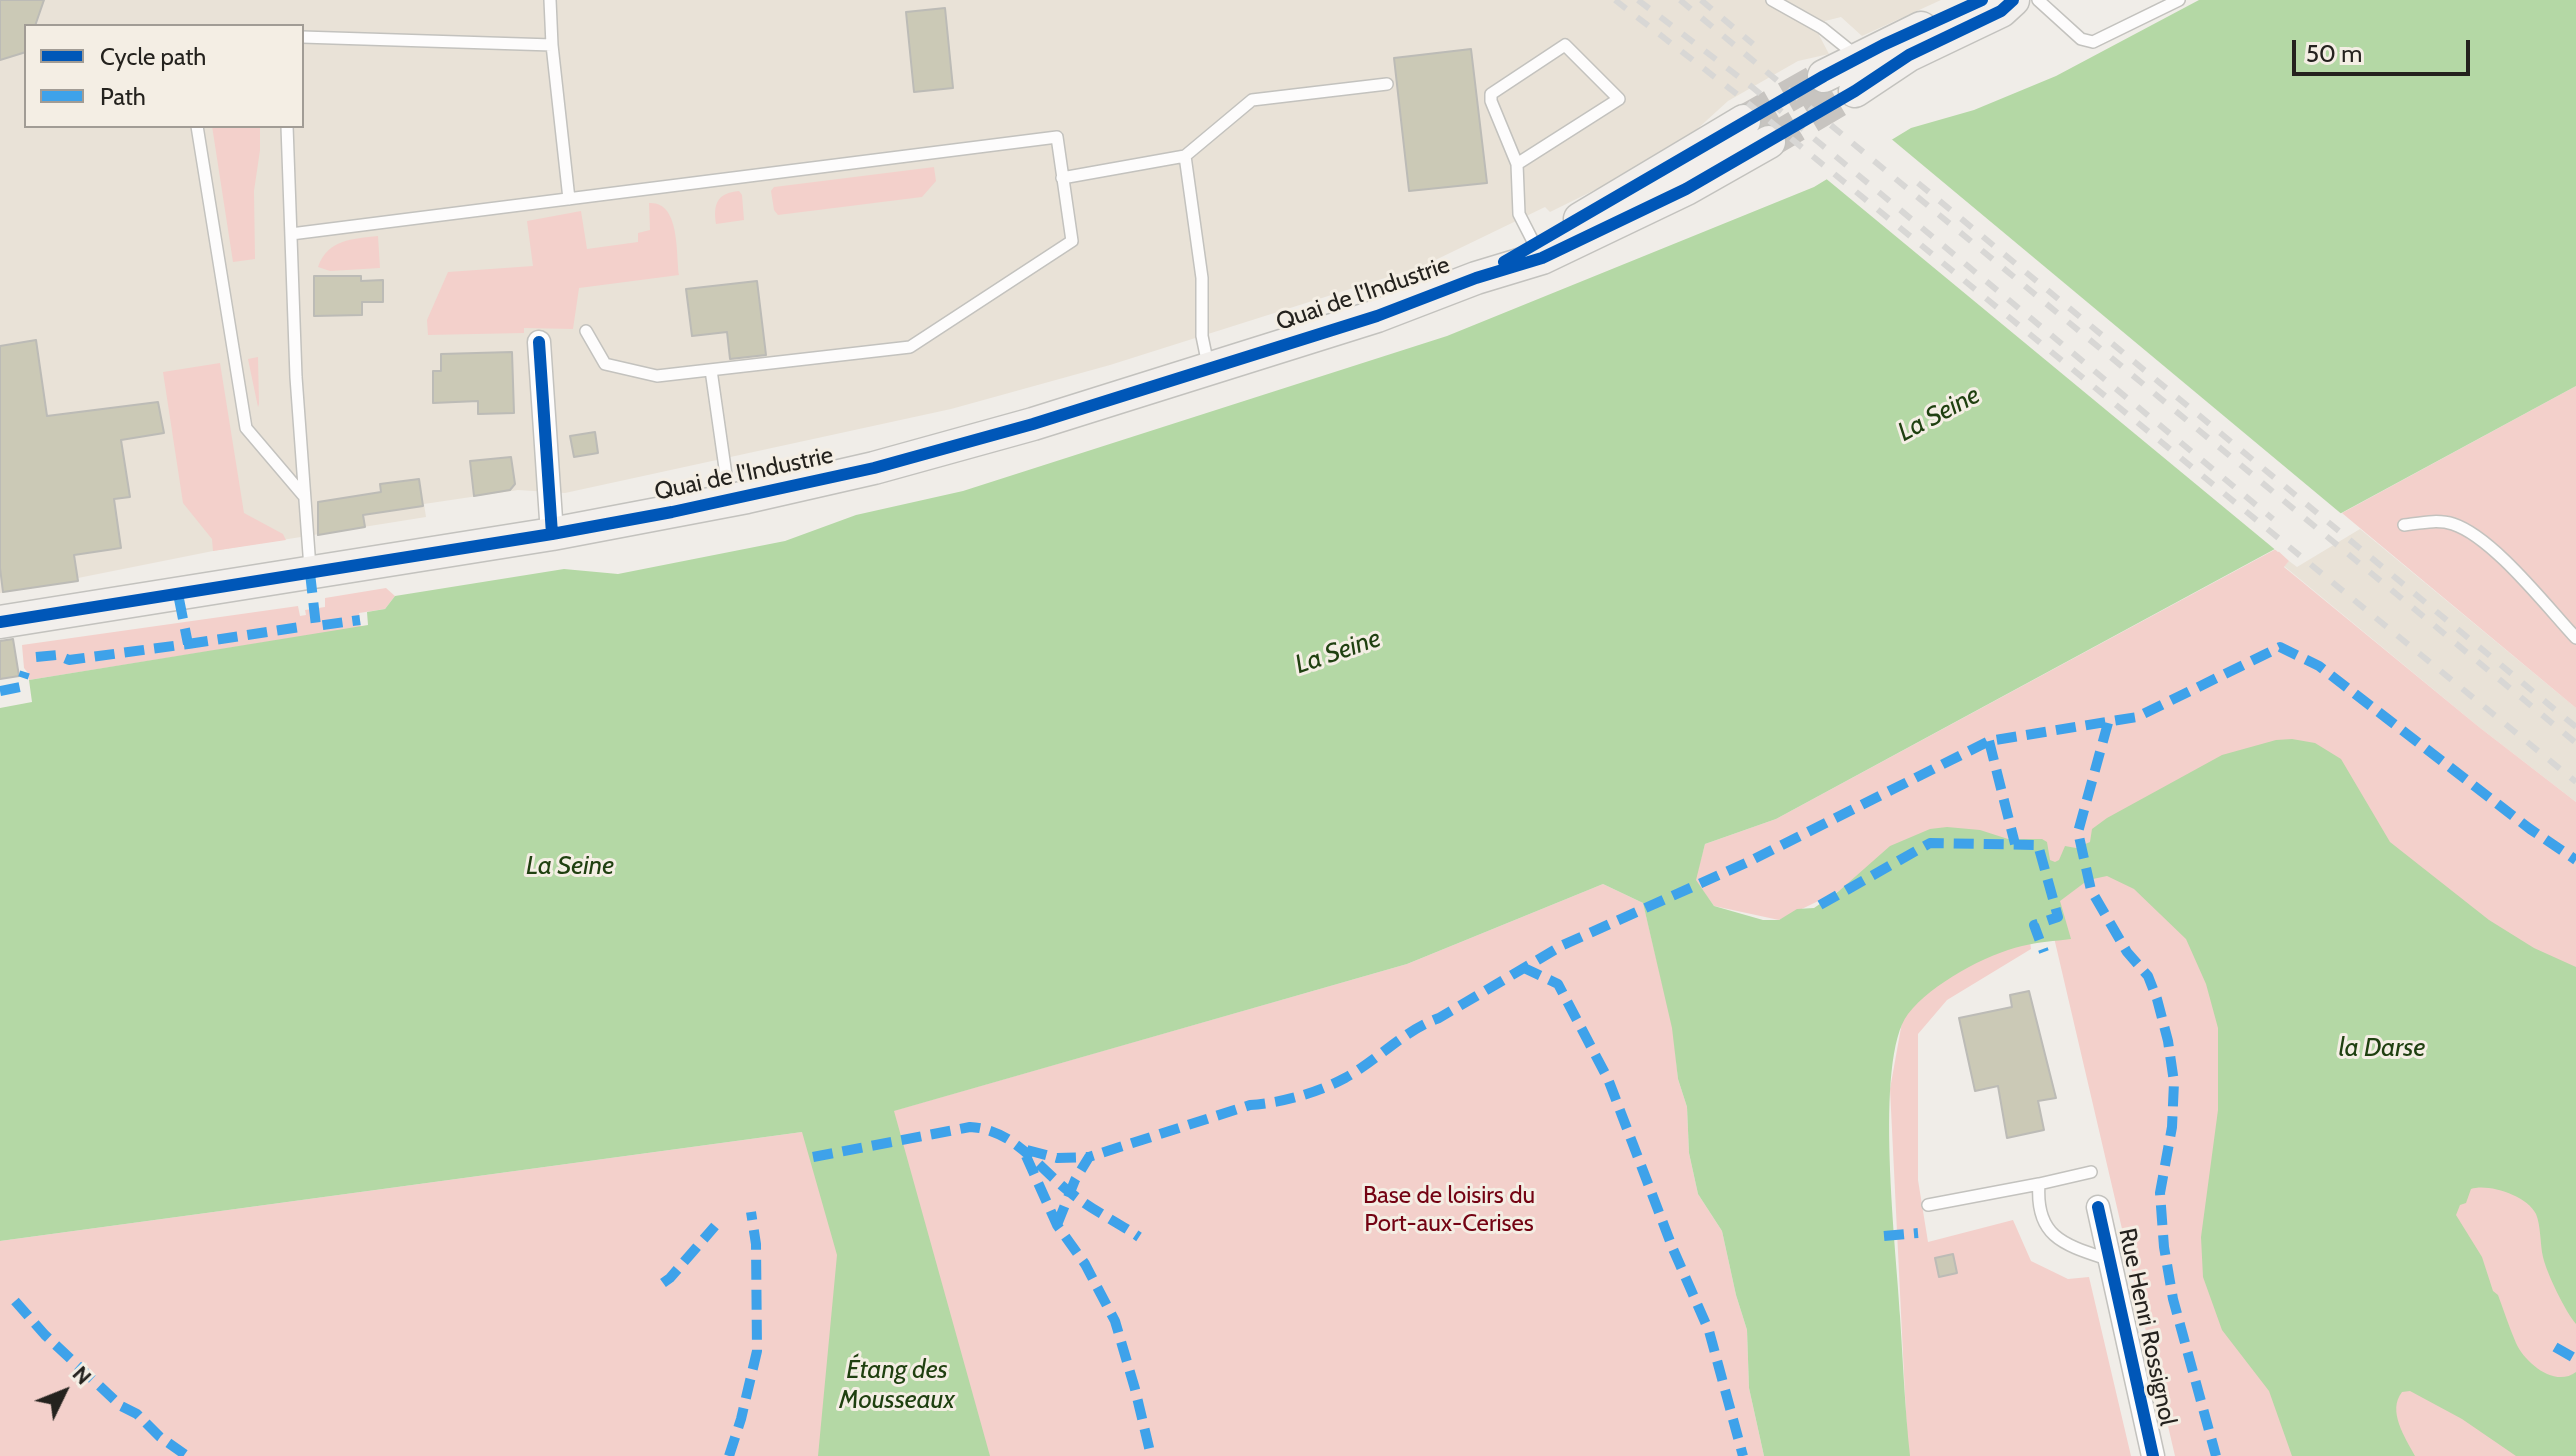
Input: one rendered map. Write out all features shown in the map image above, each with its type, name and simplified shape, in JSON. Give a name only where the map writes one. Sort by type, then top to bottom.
[{"type":"main road","points":[[1824,76],[1982,0]]},
{"type":"main road","points":[[1855,91],[1909,55],[2001,11],[2013,0]]},
{"type":"main road","name":"Quai de l'Industrie","points":[[1538,251],[1606,205],[1744,121]]},
{"type":"main road","name":"Quai de l'Industrie","points":[[0,622],[552,534],[730,501],[874,468],[1004,432],[1377,316],[1476,278],[1686,189],[1769,142]]},
{"type":"street","points":[[539,342],[552,534]]},
{"type":"street","name":"Rue Henri Rossignol","points":[[2098,1207],[2153,1456]]},
{"type":"lane","points":[[550,0],[569,199]]},
{"type":"lane","points":[[1772,0],[1822,28],[1859,58]]},
{"type":"lane","points":[[2038,0],[2081,39],[2093,42],[2179,0]]},
{"type":"lane","points":[[304,37],[552,45]]},
{"type":"lane","points":[[1517,164],[1619,99],[1565,45],[1491,94],[1491,101],[1517,164],[1519,214],[1538,251]]},
{"type":"lane","points":[[1062,178],[1185,156],[1252,100],[1387,84]]},
{"type":"lane","points":[[197,128],[246,428],[303,495]]},
{"type":"lane","points":[[287,128],[303,495],[310,573]]},
{"type":"lane","points":[[291,234],[1057,137],[1072,241],[910,347],[657,376],[605,364],[586,331]]},
{"type":"lane","points":[[1185,156],[1202,278],[1202,336],[1209,369]]},
{"type":"lane","points":[[711,370],[730,501]]},
{"type":"lane","points":[[2404,525],[2435,522],[2454,525],[2495,550],[2576,638]]},
{"type":"lane","points":[[1928,1205],[2091,1172]]},
{"type":"lane","points":[[2039,1184],[2039,1212],[2050,1232],[2062,1242],[2110,1260]]},
{"type":"shaded area","points":[[0,0],[1941,0],[1862,36],[1841,17],[1825,21],[1819,35],[1829,54],[1798,61],[1728,101],[1695,131],[1617,179],[1550,212],[1545,207],[1423,266],[1110,365],[951,409],[565,493],[518,490],[424,504],[426,517],[213,551],[78,578],[78,581],[0,593]]},
{"type":"shaded area","points":[[2360,529],[2576,708],[2576,802],[2479,727],[2284,566],[2289,561],[2297,567]]},
{"type":"green space","points":[[212,128],[260,128],[254,191],[255,259],[233,262]]},
{"type":"green space","points":[[934,167],[936,181],[922,197],[778,215],[774,210],[771,191],[774,187]]},
{"type":"green space","points":[[739,191],[744,220],[716,224],[718,201],[726,194]]},
{"type":"green space","points":[[649,203],[666,210],[671,219],[679,275],[579,288],[573,329],[524,328],[524,333],[428,335],[427,320],[448,272],[533,266],[527,221],[581,211],[587,249],[638,242],[638,233],[650,230]]},
{"type":"green space","points":[[378,236],[380,268],[330,271],[318,267],[328,251],[342,242]]},
{"type":"green space","points":[[258,357],[259,404],[258,407],[248,359]]},
{"type":"green space","points":[[220,363],[244,513],[283,534],[286,540],[213,551],[212,539],[183,503],[163,372]]},
{"type":"green space","points":[[2576,386],[2576,708],[2342,513]]},
{"type":"green space","points":[[2276,549],[2289,561],[2284,567],[2576,802],[2576,1456],[2175,1456],[2031,839],[2008,839],[1839,891],[1779,920],[1714,906],[1695,880],[1705,844],[1776,819]]},
{"type":"green space","points":[[386,588],[395,596],[385,609],[359,613],[361,627],[29,680],[24,668],[22,645],[298,606],[300,616],[306,615],[305,610],[325,607],[325,598]]},
{"type":"green space","name":"Base de loisirs du Port-aux-Cerises","points":[[1603,884],[1643,903],[1673,1028],[1678,1079],[1687,1107],[1689,1153],[1698,1194],[1722,1231],[1747,1330],[1749,1388],[1764,1456],[0,1456],[0,1241],[802,1132],[893,1111],[1407,964]]},
{"type":"green space","points":[[2029,934],[2031,949],[1947,1000],[1918,1034],[1918,1180],[1928,1242],[2013,1220],[2031,1261],[2068,1279],[2089,1277],[2131,1456],[1908,1456],[1890,1089],[1904,1011],[1954,969]]},
{"type":"water","name":"La Seine","points":[[2199,0],[2576,0],[2576,386],[1776,819],[1705,844],[1696,880],[1714,906],[1763,920],[1779,920],[1797,909],[1814,908],[1839,891],[1890,846],[1930,829],[1947,827],[1980,830],[2008,839],[2042,839],[2047,842],[2050,860],[2055,862],[2065,846],[2076,848],[2090,842],[2092,829],[2107,818],[2222,755],[2276,740],[2292,739],[2315,743],[2341,759],[2390,842],[2489,920],[2534,948],[2576,967],[2576,1324],[2548,1273],[2538,1219],[2531,1207],[2506,1192],[2478,1188],[2471,1189],[2466,1203],[2460,1205],[2456,1215],[2482,1257],[2493,1291],[2498,1295],[2520,1351],[2533,1365],[2550,1375],[2568,1376],[2576,1372],[2576,1456],[2516,1456],[2462,1419],[2410,1391],[2402,1392],[2396,1407],[2403,1432],[2415,1456],[2292,1456],[2269,1391],[2222,1330],[2203,1277],[2201,1237],[2218,1110],[2218,1028],[2206,984],[2186,939],[2134,889],[2107,876],[2088,880],[2060,901],[2071,939],[2008,950],[1960,972],[1918,1003],[1908,1014],[1897,1038],[1889,1113],[1890,1159],[1910,1456],[1764,1456],[1749,1388],[1747,1330],[1722,1231],[1698,1194],[1689,1153],[1687,1107],[1678,1079],[1672,1028],[1643,903],[1603,884],[1407,964],[894,1111],[990,1456],[818,1456],[837,1255],[802,1132],[0,1241],[0,708],[32,702],[29,680],[368,625],[367,612],[385,609],[395,596],[564,569],[618,574],[785,541],[856,515],[963,491],[1447,336],[1814,187],[1911,128],[1974,110],[2056,76]]},
{"type":"pier","points":[[1889,137],[2344,516],[2278,552],[1824,177]]},
{"type":"building","points":[[0,0],[44,0],[36,24],[24,24],[24,53],[0,60]]},
{"type":"building","points":[[945,8],[953,88],[914,92],[906,12]]},
{"type":"building","points":[[1471,49],[1487,183],[1409,191],[1394,58]]},
{"type":"building","points":[[314,276],[361,276],[361,281],[383,280],[383,302],[362,302],[362,315],[314,316]]},
{"type":"building","points":[[757,281],[766,355],[730,359],[727,332],[692,336],[686,289]]},
{"type":"building","points":[[36,340],[47,416],[158,402],[164,433],[121,440],[130,497],[114,499],[121,548],[74,555],[78,581],[3,592],[0,568],[0,346]]},
{"type":"building","points":[[512,352],[514,413],[478,414],[478,401],[433,403],[433,371],[441,371],[441,354]]},
{"type":"building","points":[[595,432],[598,453],[574,457],[570,436]]},
{"type":"building","points":[[511,457],[515,484],[510,490],[474,496],[470,461]]},
{"type":"building","points":[[419,479],[423,506],[363,515],[365,527],[318,535],[318,502],[381,492],[380,484]]},
{"type":"building","points":[[13,639],[19,676],[0,679],[0,641]]},
{"type":"building","points":[[2029,991],[2056,1098],[2038,1101],[2044,1130],[2007,1138],[1998,1086],[1975,1091],[1959,1018],[2012,1007],[2010,995]]},
{"type":"building","points":[[1953,1254],[1957,1273],[1939,1277],[1935,1258]]},
{"type":"tunnel","points":[[1744,121],[1824,76]]},
{"type":"tunnel","points":[[1769,142],[1855,91]]},
{"type":"railway","points":[[1615,0],[1738,95],[2576,782]]},
{"type":"railway","points":[[1638,0],[1752,87],[2273,519]]},
{"type":"railway","points":[[1680,0],[2576,743]]},
{"type":"railway","points":[[1701,0],[1753,44]]},
{"type":"railway","points":[[1918,183],[2576,727]]},
{"type":"marked path","points":[[310,573],[316,626],[360,620]]},
{"type":"marked path","points":[[36,657],[57,655],[69,660],[188,644],[178,594]]},
{"type":"marked path","points":[[188,644],[300,627]]},
{"type":"marked path","points":[[1057,1225],[1075,1180],[1089,1157],[1250,1105],[1274,1102],[1323,1088],[1357,1071],[1414,1030],[1563,945],[1748,862],[1989,741],[2137,717],[2280,647],[2319,666],[2530,829],[2576,860]]},
{"type":"marked path","points":[[0,691],[20,687],[25,672]]},
{"type":"marked path","points":[[2108,723],[2078,832],[2091,890],[2127,952],[2148,976],[2168,1041],[2174,1082],[2172,1127],[2160,1193],[2164,1247],[2173,1299],[2216,1456]]},
{"type":"marked path","points":[[1989,741],[2015,844]]},
{"type":"marked path","points":[[1820,905],[1930,843],[2038,845],[2058,917],[2034,925],[2044,952]]},
{"type":"marked path","points":[[1522,967],[1558,984],[1608,1079],[1673,1249],[1709,1331],[1743,1456]]},
{"type":"marked path","points":[[813,1157],[970,1127],[986,1129],[1013,1142],[1079,1199],[1139,1237]]},
{"type":"marked path","points":[[1027,1150],[1057,1158],[1089,1157]]},
{"type":"marked path","points":[[1026,1156],[1057,1225],[1085,1264],[1115,1321],[1151,1456]]},
{"type":"marked path","points":[[729,1456],[757,1351],[756,1244],[751,1212]]},
{"type":"marked path","points":[[663,1283],[715,1226]]},
{"type":"marked path","points":[[1884,1236],[1918,1233]]},
{"type":"marked path","points":[[15,1301],[45,1335],[121,1406],[137,1414],[160,1437],[187,1456]]},
{"type":"marked path","points":[[2555,1347],[2576,1359]]},
{"type":"cycle path","points":[[1504,262],[1824,76],[1982,0]]},
{"type":"cycle path","points":[[0,622],[672,512],[874,468],[1033,424],[1377,316],[1476,278],[1542,258],[1686,189],[1855,91],[1909,55],[2001,11],[2013,0]]},
{"type":"cycle path","points":[[539,342],[552,534]]},
{"type":"cycle path","points":[[2098,1207],[2153,1456]]},
{"type":"water label","name":"la Darse","points":[[2382,1048]]},
{"type":"water label","name":"Étang des Mousseaux","points":[[897,1385]]}]
